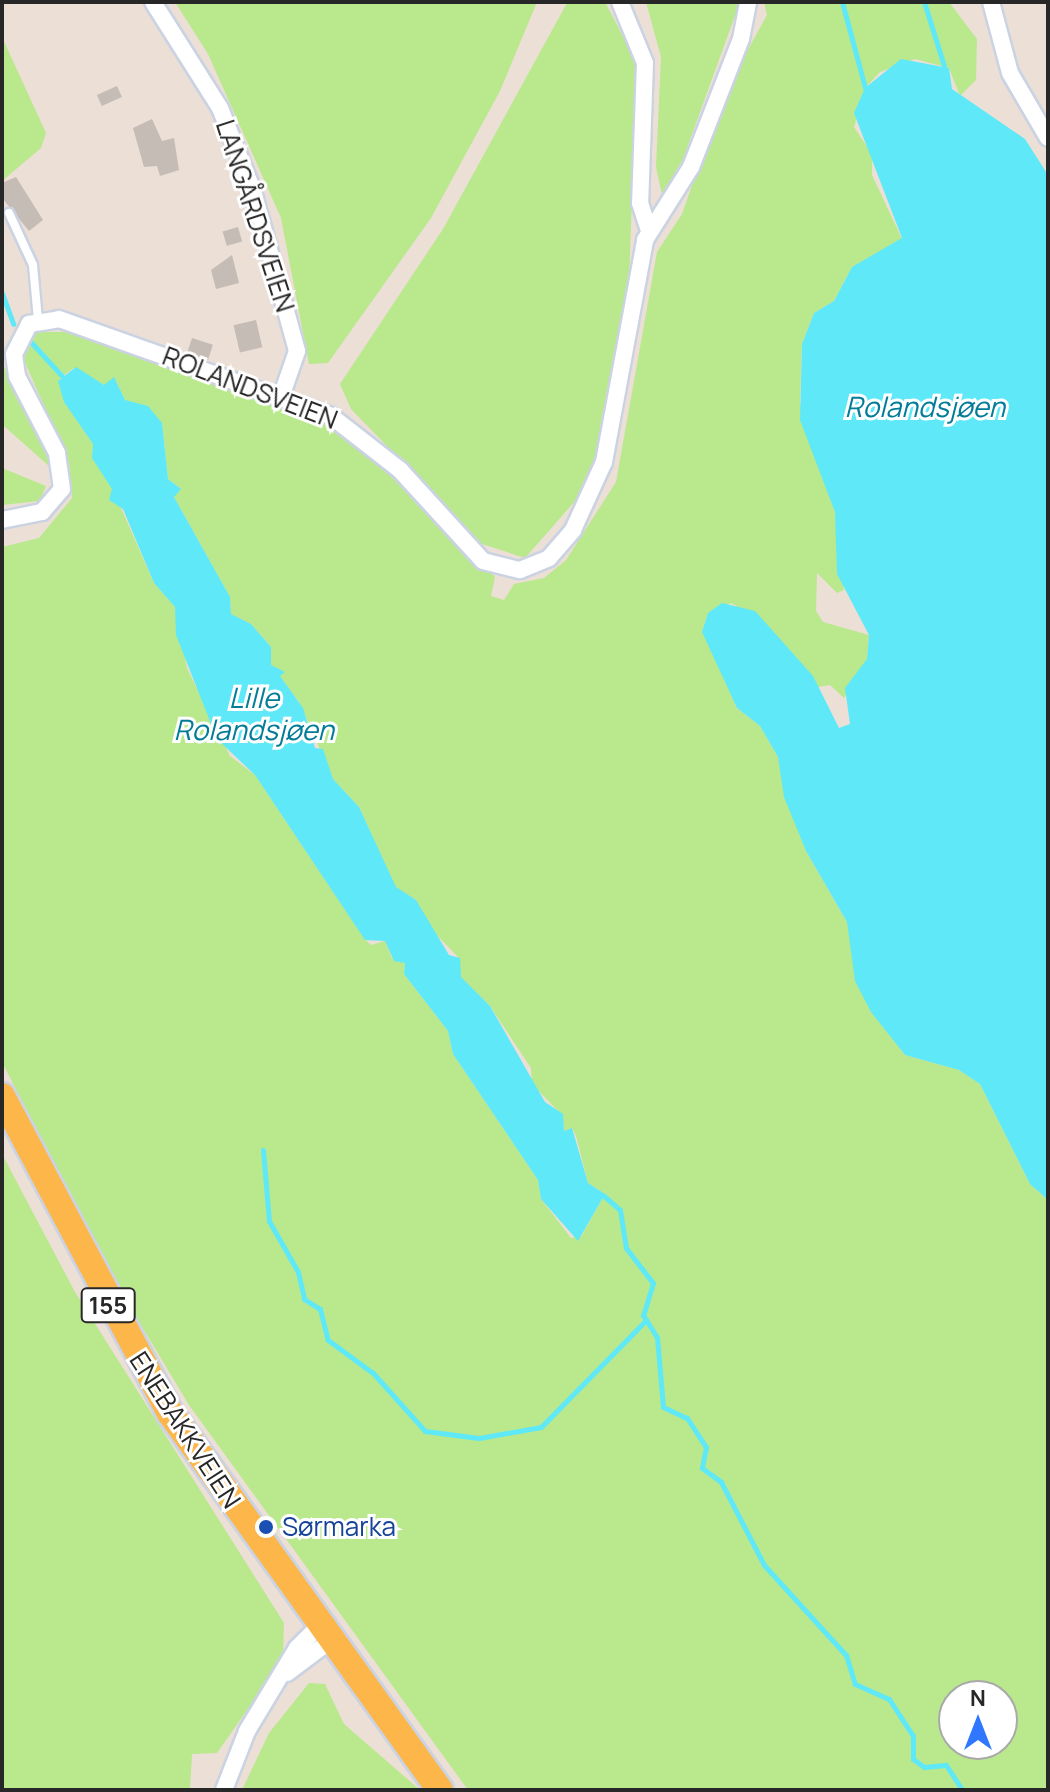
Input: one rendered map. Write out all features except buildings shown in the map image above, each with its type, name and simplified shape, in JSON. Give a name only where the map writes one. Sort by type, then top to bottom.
[{"type":"main road","name":"ENEBAKKVEIEN","points":[[2,1096],[156,1390],[325,1634],[440,1790]]},
{"type":"street","name":"LANGÅRDSVEIEN","points":[[153,2],[220,108],[253,191],[297,351],[281,397]]},
{"type":"street","points":[[620,2],[645,63],[640,203],[649,230]]},
{"type":"street","name":"ROLANDSVEIEN","points":[[38,320],[68,320],[281,397],[367,440],[483,561],[508,570],[540,564],[573,530],[604,462],[649,230],[691,167],[745,29],[748,2]]},
{"type":"street","points":[[991,2],[1010,73],[1048,138]]},
{"type":"street","points":[[2,520],[42,512],[62,489],[57,453],[14,364],[17,337],[38,320]]},
{"type":"street","points":[[224,1790],[239,1743],[287,1673],[325,1634]]},
{"type":"lane","points":[[9,213],[33,265],[38,320]]},
{"type":"green space","points":[[175,2],[537,2],[500,91],[431,218],[328,363],[309,364],[281,218],[208,54]]},
{"type":"green space","points":[[605,2],[637,63],[629,280],[598,455],[583,492],[525,558],[482,544],[351,409],[340,384],[443,229],[567,3]]},
{"type":"green space","points":[[646,2],[740,2],[683,159],[662,195],[656,167],[661,57]]},
{"type":"green space","points":[[764,2],[949,2],[977,39],[976,80],[960,96],[949,68],[915,59],[880,72],[865,88],[854,127],[872,154],[872,175],[902,239],[852,267],[834,301],[814,313],[802,344],[800,403],[835,512],[844,590],[837,593],[817,573],[816,611],[823,622],[869,635],[867,659],[844,698],[830,685],[818,687],[765,623],[731,603],[707,616],[703,629],[737,708],[760,726],[778,757],[806,851],[847,922],[871,1011],[905,1055],[959,1070],[980,1084],[1030,1184],[1048,1200],[1048,1790],[468,1790],[189,1405],[109,1272],[2,1062],[2,547],[39,538],[72,498],[69,462],[23,358],[37,332],[75,332],[316,416],[400,480],[495,577],[491,596],[504,600],[514,584],[544,578],[566,560],[616,482],[657,252],[682,214],[725,91],[767,15]],"holes":[[[74,368],[104,385],[116,381],[125,400],[162,423],[168,479],[180,488],[174,497],[230,597],[231,614],[251,624],[271,647],[271,665],[299,702],[333,779],[359,807],[395,887],[416,900],[427,925],[458,957],[460,977],[490,1006],[531,1068],[532,1084],[560,1113],[564,1131],[572,1128],[588,1183],[605,1194],[582,1235],[571,1238],[541,1199],[538,1180],[453,1054],[448,1031],[404,974],[405,963],[392,958],[385,941],[371,945],[364,938],[255,775],[230,756],[187,668],[175,607],[154,583],[93,444],[63,397],[60,378]]]},
{"type":"green space","points":[[2,37],[46,133],[41,148],[2,181]]},
{"type":"green space","points":[[2,363],[53,456],[50,467],[4,426]]},
{"type":"green space","points":[[2,468],[46,486],[40,501],[2,505]]},
{"type":"green space","points":[[2,1154],[75,1292],[284,1623],[283,1659],[217,1753],[192,1754],[190,1790],[2,1790]]},
{"type":"green space","points":[[309,1683],[325,1684],[344,1724],[420,1790],[242,1790],[269,1733]]},
{"type":"water","name":"Rolandsjøen","points":[[901,59],[949,68],[952,89],[1025,139],[1048,175],[1048,1200],[1030,1184],[980,1084],[959,1070],[905,1055],[871,1012],[855,981],[847,922],[806,851],[784,797],[778,757],[760,726],[737,708],[702,632],[708,613],[722,603],[755,611],[813,676],[839,728],[850,724],[845,688],[867,659],[869,635],[837,574],[835,512],[800,420],[802,344],[814,313],[834,301],[852,267],[902,238],[854,113],[865,88]]},
{"type":"water","name":"Lille Rolandsjøen","points":[[76,367],[104,385],[114,377],[125,400],[148,406],[162,423],[168,479],[181,489],[174,497],[230,597],[231,614],[251,624],[271,647],[271,665],[285,672],[280,676],[303,708],[315,748],[323,749],[333,779],[359,807],[396,887],[416,900],[449,955],[460,958],[461,977],[490,1006],[545,1102],[563,1114],[564,1131],[572,1128],[588,1183],[605,1194],[578,1241],[541,1199],[538,1180],[453,1054],[448,1031],[404,974],[405,963],[394,961],[385,941],[365,940],[255,775],[217,739],[176,635],[175,607],[154,583],[123,509],[109,500],[112,489],[92,458],[93,444],[64,402],[58,381]]},
{"type":"waterway","points":[[842,2],[865,88]]},
{"type":"waterway","points":[[924,2],[944,66]]},
{"type":"waterway","points":[[2,293],[13,324]]},
{"type":"waterway","points":[[29,340],[62,376]]},
{"type":"waterway","points":[[263,1150],[269,1221],[298,1272],[304,1299],[320,1309],[328,1340],[373,1373],[425,1431],[479,1438],[541,1427],[646,1320]]},
{"type":"waterway","points":[[604,1196],[620,1210],[626,1248],[653,1283],[643,1315],[657,1337],[663,1407],[687,1418],[706,1447],[702,1468],[721,1482],[764,1565],[846,1655],[855,1684],[889,1699],[913,1736],[913,1759],[924,1767],[946,1765],[962,1790]]},
{"type":"place","name":"Sørmarka","points":[[266,1527]]}]
